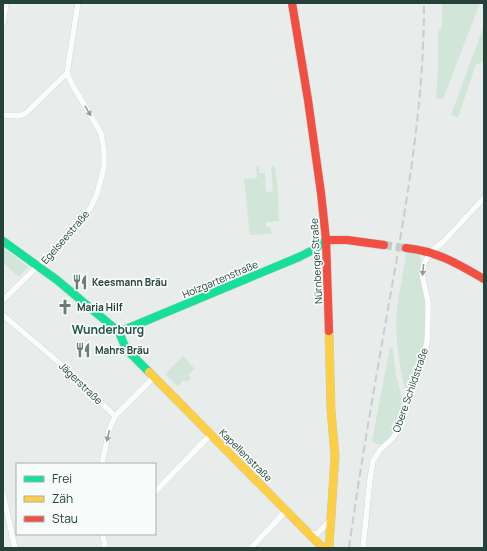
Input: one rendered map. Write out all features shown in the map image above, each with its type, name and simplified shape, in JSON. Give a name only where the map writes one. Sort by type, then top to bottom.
[{"type":"street","points":[[3,23],[6,3]]},
{"type":"street","points":[[3,115],[18,116],[25,114],[67,72],[78,3]]},
{"type":"street","name":"Nürnberger Straße","points":[[292,3],[308,100],[326,240],[331,410],[334,456],[328,548]]},
{"type":"street","name":"Egelseestraße","points":[[3,300],[38,266],[91,207],[104,168],[104,150],[101,132],[73,86],[67,72]]},
{"type":"street","name":"Obere Schildstraße","points":[[363,548],[373,461],[380,450],[393,438],[401,422],[427,342],[428,302],[422,274],[424,263],[432,251],[443,242],[484,198]]},
{"type":"street","points":[[326,240],[347,240],[384,246]]},
{"type":"street","name":"Holzgartenstraße","points":[[119,332],[290,260],[312,250],[326,240]]},
{"type":"street","points":[[3,241],[74,294],[119,332],[126,350],[154,377],[115,416],[109,430],[102,463]]},
{"type":"street","points":[[406,248],[432,251],[441,254],[484,279]]},
{"type":"street","name":"Jägerstraße","points":[[3,315],[78,379],[115,416]]},
{"type":"street","name":"Kapellenstraße","points":[[154,377],[323,548]]},
{"type":"street","points":[[156,491],[210,434]]},
{"type":"street","points":[[3,494],[15,548]]},
{"type":"street","points":[[251,548],[286,511]]},
{"type":"street","points":[[309,533],[317,534],[330,520]]},
{"type":"street","points":[[103,535],[105,548]]},
{"type":"green space","points":[[442,3],[480,3],[443,99],[436,98],[438,32],[442,27]]},
{"type":"green space","points":[[484,25],[484,61],[476,64],[458,118],[451,115]]},
{"type":"green space","points":[[272,165],[275,167],[278,191],[279,221],[266,222],[266,227],[270,227],[272,234],[250,235],[244,179],[257,178],[256,166],[259,166],[259,173],[265,173],[266,192],[273,191]]},
{"type":"green space","points":[[4,248],[28,267],[19,277],[3,263]]},
{"type":"green space","points":[[406,251],[419,253],[421,261],[420,273],[426,306],[425,343],[407,399],[399,360],[396,320]]},
{"type":"green space","points":[[390,347],[393,348],[396,375],[404,406],[394,433],[389,440],[382,444],[376,444],[372,441]]},
{"type":"green space","points":[[183,356],[195,369],[188,375],[191,378],[187,382],[184,380],[178,386],[165,374]]},
{"type":"tunnel","points":[[384,245],[406,248]]},
{"type":"railway","points":[[349,548],[362,458],[413,157],[421,81],[424,3]]},
{"type":"traffic: fast","points":[[119,332],[299,257],[313,250],[326,240]]},
{"type":"traffic: fast","points":[[3,241],[57,280],[119,332],[126,349],[149,372]]},
{"type":"traffic: slow","points":[[329,331],[331,410],[335,456],[329,548]]},
{"type":"traffic: slow","points":[[149,372],[323,548]]},
{"type":"traffic: jam","points":[[292,3],[321,193],[326,240],[329,331]]},
{"type":"traffic: jam","points":[[326,240],[347,240],[384,245]]},
{"type":"traffic: jam","points":[[406,248],[437,255],[456,263],[484,279]]},
{"type":"place","name":"Keesmann Bräu","points":[[80,282]]},
{"type":"place","name":"Maria Hilf","points":[[65,307]]},
{"type":"place","name":"Mahrs Bräu","points":[[83,350]]},
{"type":"district","name":"Wunderburg","points":[[108,329]]}]
